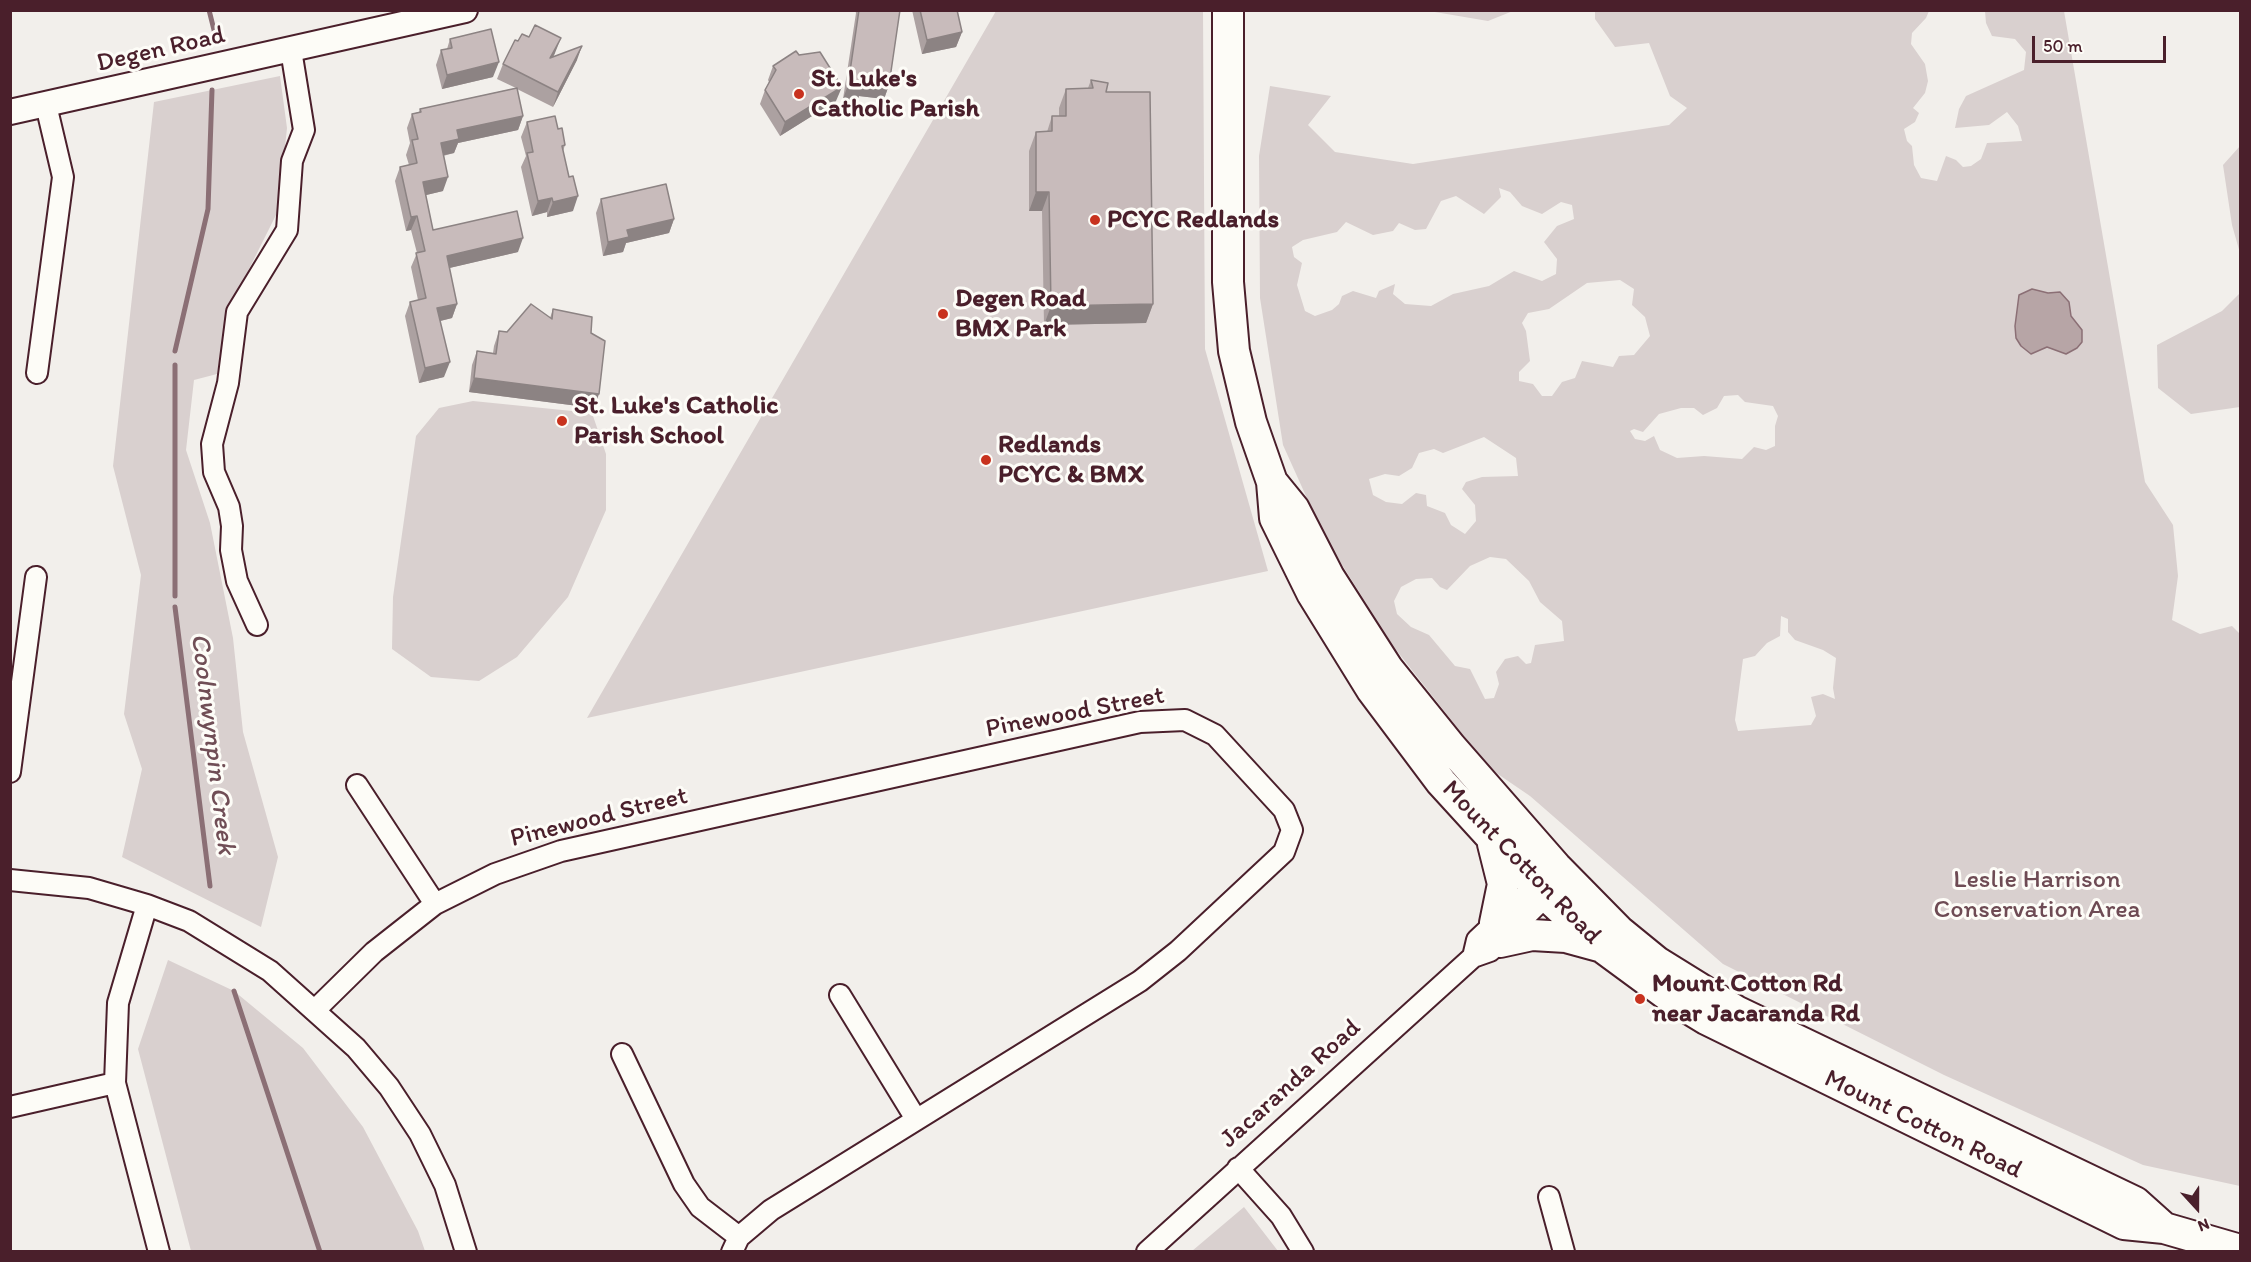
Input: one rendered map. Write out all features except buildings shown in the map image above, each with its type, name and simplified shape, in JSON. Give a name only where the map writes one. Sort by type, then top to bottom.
[{"type":"main road","name":"Mount Cotton Road","points":[[1228,10],[1229,294],[1234,351],[1251,422],[1272,482],[1275,518],[1312,593],[1371,690],[1400,729],[1492,840],[1619,931],[1657,962],[1736,1011],[2135,1202],[2164,1228]]},
{"type":"main road","name":"Mount Cotton Road","points":[[1272,482],[1294,509],[1329,577],[1388,669],[1451,747],[1602,947],[1670,997],[1706,1018],[2124,1224],[2164,1228],[2241,1250]]},
{"type":"main road","points":[[1492,840],[1503,884],[1498,932],[1566,937],[1602,947]]},
{"type":"street","name":"Degen Road","points":[[10,112],[465,10]]},
{"type":"street","points":[[257,625],[237,580],[231,550],[232,526],[229,507],[214,472],[212,444],[228,383],[237,312],[287,230],[292,161],[304,130],[291,50]]},
{"type":"street","points":[[38,373],[63,177],[46,105]]},
{"type":"street","points":[[10,772],[36,577]]},
{"type":"street","name":"Pinewood Street","points":[[315,1010],[374,952],[435,904],[495,874],[561,851],[1140,722],[1185,720],[1215,735],[1284,810],[1292,831],[1284,852],[1178,951],[1140,981],[771,1210],[736,1244]]},
{"type":"street","points":[[357,785],[435,904]]},
{"type":"street","points":[[10,880],[89,888],[147,905],[189,921],[270,971],[356,1048],[389,1087],[420,1134],[445,1185],[466,1251]]},
{"type":"street","name":"Jacaranda Road","points":[[1147,1251],[1473,957],[1477,940],[1498,932],[1551,881]]},
{"type":"street","points":[[147,905],[118,1003],[115,1083],[159,1251]]},
{"type":"street","points":[[840,995],[916,1119]]},
{"type":"street","points":[[622,1054],[684,1184],[700,1207],[736,1244]]},
{"type":"street","points":[[10,1107],[115,1083]]},
{"type":"street","points":[[1238,1168],[1281,1216],[1302,1251]]},
{"type":"street","points":[[1549,1197],[1564,1251]]},
{"type":"green space","points":[[1513,10],[1488,21],[1429,11]]},
{"type":"green space","name":"Redlands PCYC & BMX","points":[[996,11],[1203,11],[1205,349],[1268,571],[587,718]]},
{"type":"green space","name":"Leslie Harrison Conservation Area","points":[[1595,11],[1929,11],[1926,18],[1912,33],[1911,44],[1925,64],[1928,81],[1925,93],[1913,108],[1919,113],[1915,122],[1904,129],[1907,141],[1912,146],[1914,165],[1921,178],[1937,181],[1946,156],[1956,160],[1963,167],[1971,166],[1981,159],[1987,143],[2022,141],[2018,126],[2007,112],[1989,125],[1955,128],[1959,109],[1966,96],[2024,70],[2026,52],[2015,39],[1992,36],[1986,23],[1985,11],[2064,11],[2145,482],[2173,525],[2178,576],[2172,620],[2200,634],[2232,626],[2240,634],[2240,1186],[2143,1165],[1944,1075],[1723,964],[1530,796],[1489,768],[1393,646],[1324,536],[1283,445],[1260,298],[1259,156],[1270,86],[1331,96],[1308,125],[1335,152],[1413,164],[1669,125],[1687,108],[1670,96],[1649,43],[1615,47],[1595,19]],"holes":[[[1499,188],[1510,192],[1522,206],[1542,214],[1561,202],[1572,205],[1574,219],[1557,226],[1544,242],[1557,259],[1556,274],[1542,281],[1514,271],[1489,286],[1453,294],[1431,306],[1405,304],[1393,294],[1395,284],[1379,291],[1376,298],[1353,291],[1342,296],[1339,304],[1332,310],[1315,316],[1305,311],[1297,285],[1302,263],[1294,257],[1292,247],[1303,240],[1337,232],[1346,222],[1373,235],[1393,231],[1399,223],[1415,230],[1426,229],[1441,201],[1456,196],[1484,214],[1501,197]],[[1620,280],[1634,289],[1632,305],[1645,317],[1650,336],[1634,355],[1619,356],[1613,367],[1582,361],[1575,378],[1562,382],[1552,396],[1542,396],[1533,384],[1519,381],[1519,372],[1530,361],[1526,331],[1522,323],[1528,313],[1549,309],[1587,283]],[[2032,289],[2069,302],[2071,316],[2082,330],[2057,350],[2047,347],[2015,326],[2019,295]],[[1738,395],[1745,402],[1773,406],[1778,416],[1775,426],[1775,446],[1766,450],[1754,447],[1742,459],[1704,456],[1677,458],[1660,450],[1654,436],[1645,441],[1635,439],[1630,431],[1634,429],[1643,432],[1659,414],[1681,408],[1694,408],[1703,415],[1717,408],[1724,396]],[[1484,437],[1516,458],[1518,476],[1482,477],[1466,482],[1462,489],[1475,505],[1476,521],[1465,534],[1451,525],[1445,513],[1427,506],[1426,495],[1416,493],[1402,504],[1386,502],[1373,495],[1369,479],[1385,474],[1399,476],[1412,468],[1419,453],[1434,449],[1443,453]],[[1490,557],[1506,559],[1529,581],[1540,602],[1562,621],[1564,641],[1535,645],[1531,663],[1526,664],[1518,656],[1505,659],[1496,672],[1499,684],[1494,698],[1485,699],[1470,669],[1455,666],[1429,635],[1411,627],[1397,614],[1394,601],[1401,587],[1416,579],[1432,578],[1440,587],[1447,590],[1470,566]],[[1781,616],[1788,619],[1788,632],[1795,640],[1823,650],[1836,658],[1833,688],[1835,699],[1823,694],[1811,697],[1816,716],[1811,725],[1738,731],[1735,720],[1743,659],[1755,656],[1767,643],[1780,636]]]},
{"type":"green space","points":[[280,76],[287,128],[278,211],[227,313],[217,374],[194,380],[186,450],[210,523],[233,638],[243,732],[278,857],[261,927],[122,857],[142,769],[124,714],[141,575],[113,466],[154,102]]},
{"type":"green space","points":[[2240,146],[2240,253],[2232,225],[2223,165]]},
{"type":"green space","points":[[2240,293],[2240,407],[2191,414],[2158,388],[2157,345],[2222,311]]},
{"type":"green space","points":[[473,401],[592,413],[606,454],[606,510],[568,597],[517,657],[479,681],[431,677],[392,649],[393,597],[416,436],[439,408]]},
{"type":"green space","points":[[168,960],[234,991],[303,1048],[363,1127],[418,1231],[425,1251],[191,1251],[138,1049]]},
{"type":"green space","points":[[1244,1207],[1278,1251],[1192,1251]]},
{"type":"shaded area","points":[[2032,289],[2048,293],[2060,292],[2069,302],[2071,316],[2082,330],[2082,342],[2077,348],[2066,354],[2047,347],[2031,354],[2021,346],[2016,338],[2015,326],[2019,295]]},
{"type":"waterway","name":"Coolnwynpin Creek","points":[[209,10],[216,38]]},
{"type":"waterway","name":"Coolnwynpin Creek","points":[[175,351],[208,209],[212,90]]},
{"type":"waterway","name":"Coolnwynpin Creek","points":[[175,365],[175,596]]},
{"type":"waterway","name":"Coolnwynpin Creek","points":[[175,607],[210,886]]},
{"type":"waterway","name":"Coolnwynpin Creek","points":[[234,991],[320,1252]]},
{"type":"place","name":"St. Luke's Catholic Parish","points":[[799,94]]},
{"type":"place","name":"PCYC Redlands","points":[[1095,220]]},
{"type":"place","name":"Degen Road BMX Park","points":[[943,314]]},
{"type":"place","name":"St. Luke's Catholic Parish School","points":[[562,421]]},
{"type":"place","name":"Redlands PCYC & BMX","points":[[986,460]]},
{"type":"place","name":"Mount Cotton Rd near Jacaranda Rd","points":[[1640,999]]}]
